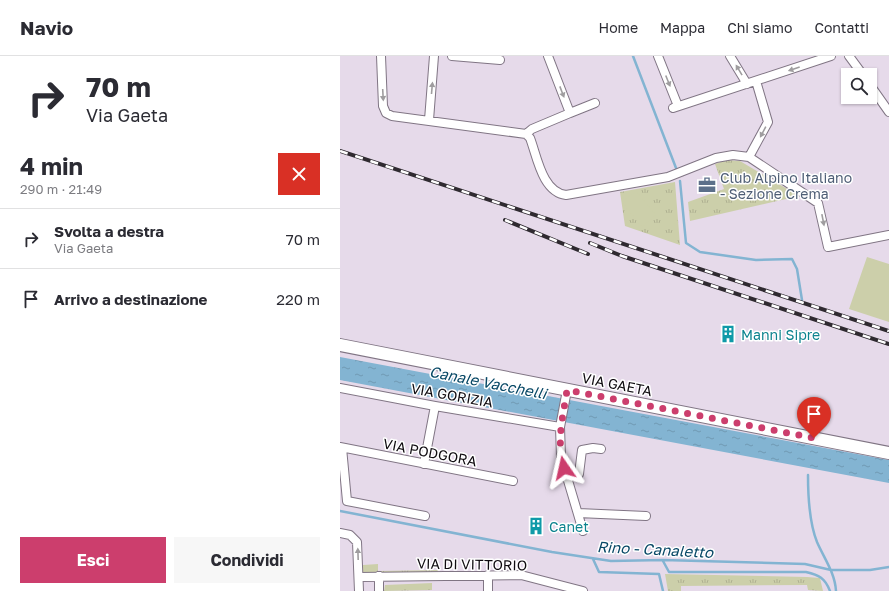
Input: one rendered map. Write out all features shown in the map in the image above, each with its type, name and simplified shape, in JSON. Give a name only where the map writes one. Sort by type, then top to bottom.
[{"type":"main road","name":"VIA GAETA","points":[[340,345],[566,395],[889,453]]},
{"type":"street","points":[[381,56],[384,106],[386,113],[392,116],[526,134],[530,138],[548,184],[560,194],[571,195],[672,176],[716,158],[733,155],[749,157],[818,203],[828,247],[889,235]]},
{"type":"street","points":[[429,120],[434,56]]},
{"type":"street","points":[[452,56],[500,60]]},
{"type":"street","points":[[548,56],[570,113]]},
{"type":"street","points":[[658,56],[676,107],[831,56]]},
{"type":"street","points":[[730,56],[747,84]]},
{"type":"street","points":[[849,56],[857,68]]},
{"type":"street","points":[[749,157],[768,122],[756,81]]},
{"type":"street","points":[[877,95],[889,112]]},
{"type":"street","points":[[526,134],[532,129],[595,103]]},
{"type":"street","name":"VIA GORIZIA","points":[[340,388],[435,406],[561,424]]},
{"type":"street","points":[[566,395],[561,424],[561,457],[583,531]]},
{"type":"street","points":[[424,464],[435,406]]},
{"type":"street","name":"VIA PODGORA","points":[[426,516],[347,501],[341,448],[513,481]]},
{"type":"street","points":[[566,478],[579,474],[582,450],[586,448],[602,449]]},
{"type":"street","points":[[578,513],[646,516]]},
{"type":"street","points":[[340,533],[350,535],[357,542],[359,591]]},
{"type":"street","points":[[488,575],[488,591]]},
{"type":"street","name":"VIA DI VITTORIO","points":[[359,576],[521,575],[583,591]]},
{"type":"street","points":[[379,576],[379,591]]},
{"type":"green space","points":[[726,160],[740,161],[799,196],[690,221],[688,202],[724,189],[715,164]]},
{"type":"green space","points":[[675,182],[680,245],[625,226],[620,192]]},
{"type":"green space","points":[[636,191],[656,215],[642,227],[622,202]]},
{"type":"green space","points":[[867,257],[889,264],[889,322],[849,309]]},
{"type":"green space","points":[[378,564],[378,571],[438,570],[438,572],[363,572],[363,565]]},
{"type":"green space","points":[[665,574],[820,578],[823,591],[808,590],[807,585],[681,586],[681,591],[668,591]]},
{"type":"green space","points":[[432,583],[432,590],[384,591],[385,585]]},
{"type":"water","points":[[340,357],[889,460],[889,483],[340,380]]},
{"type":"waterway","points":[[633,56],[676,168]]},
{"type":"waterway","points":[[680,181],[686,243],[700,252],[756,260],[792,259],[797,269],[802,300]]},
{"type":"waterway","points":[[808,475],[812,526],[817,542],[834,578],[836,591]]},
{"type":"waterway","name":"Rino - Canaletto","points":[[340,511],[552,552],[611,561],[663,560],[805,564],[831,570],[870,570],[889,567]]},
{"type":"waterway","points":[[593,559],[599,572],[659,574],[663,591]]},
{"type":"waterway","points":[[663,561],[669,572],[806,572],[815,574],[824,580],[830,591]]},
{"type":"railway","points":[[340,151],[889,331]]},
{"type":"railway","points":[[505,220],[588,254]]},
{"type":"railway","points":[[590,243],[622,256],[889,344]]},
{"type":"place","name":"Club Alpino Italiano - Sezione Crema","points":[[707,185]]},
{"type":"place","name":"Manni Sipre","points":[[728,334]]},
{"type":"place","name":"Canet","points":[[536,526]]},
{"type":"route","points":[[564,468],[561,457],[560,426],[567,390],[814,438]]},
{"type":"water label","name":"Canale Vacchelli","points":[[488,382]]}]
